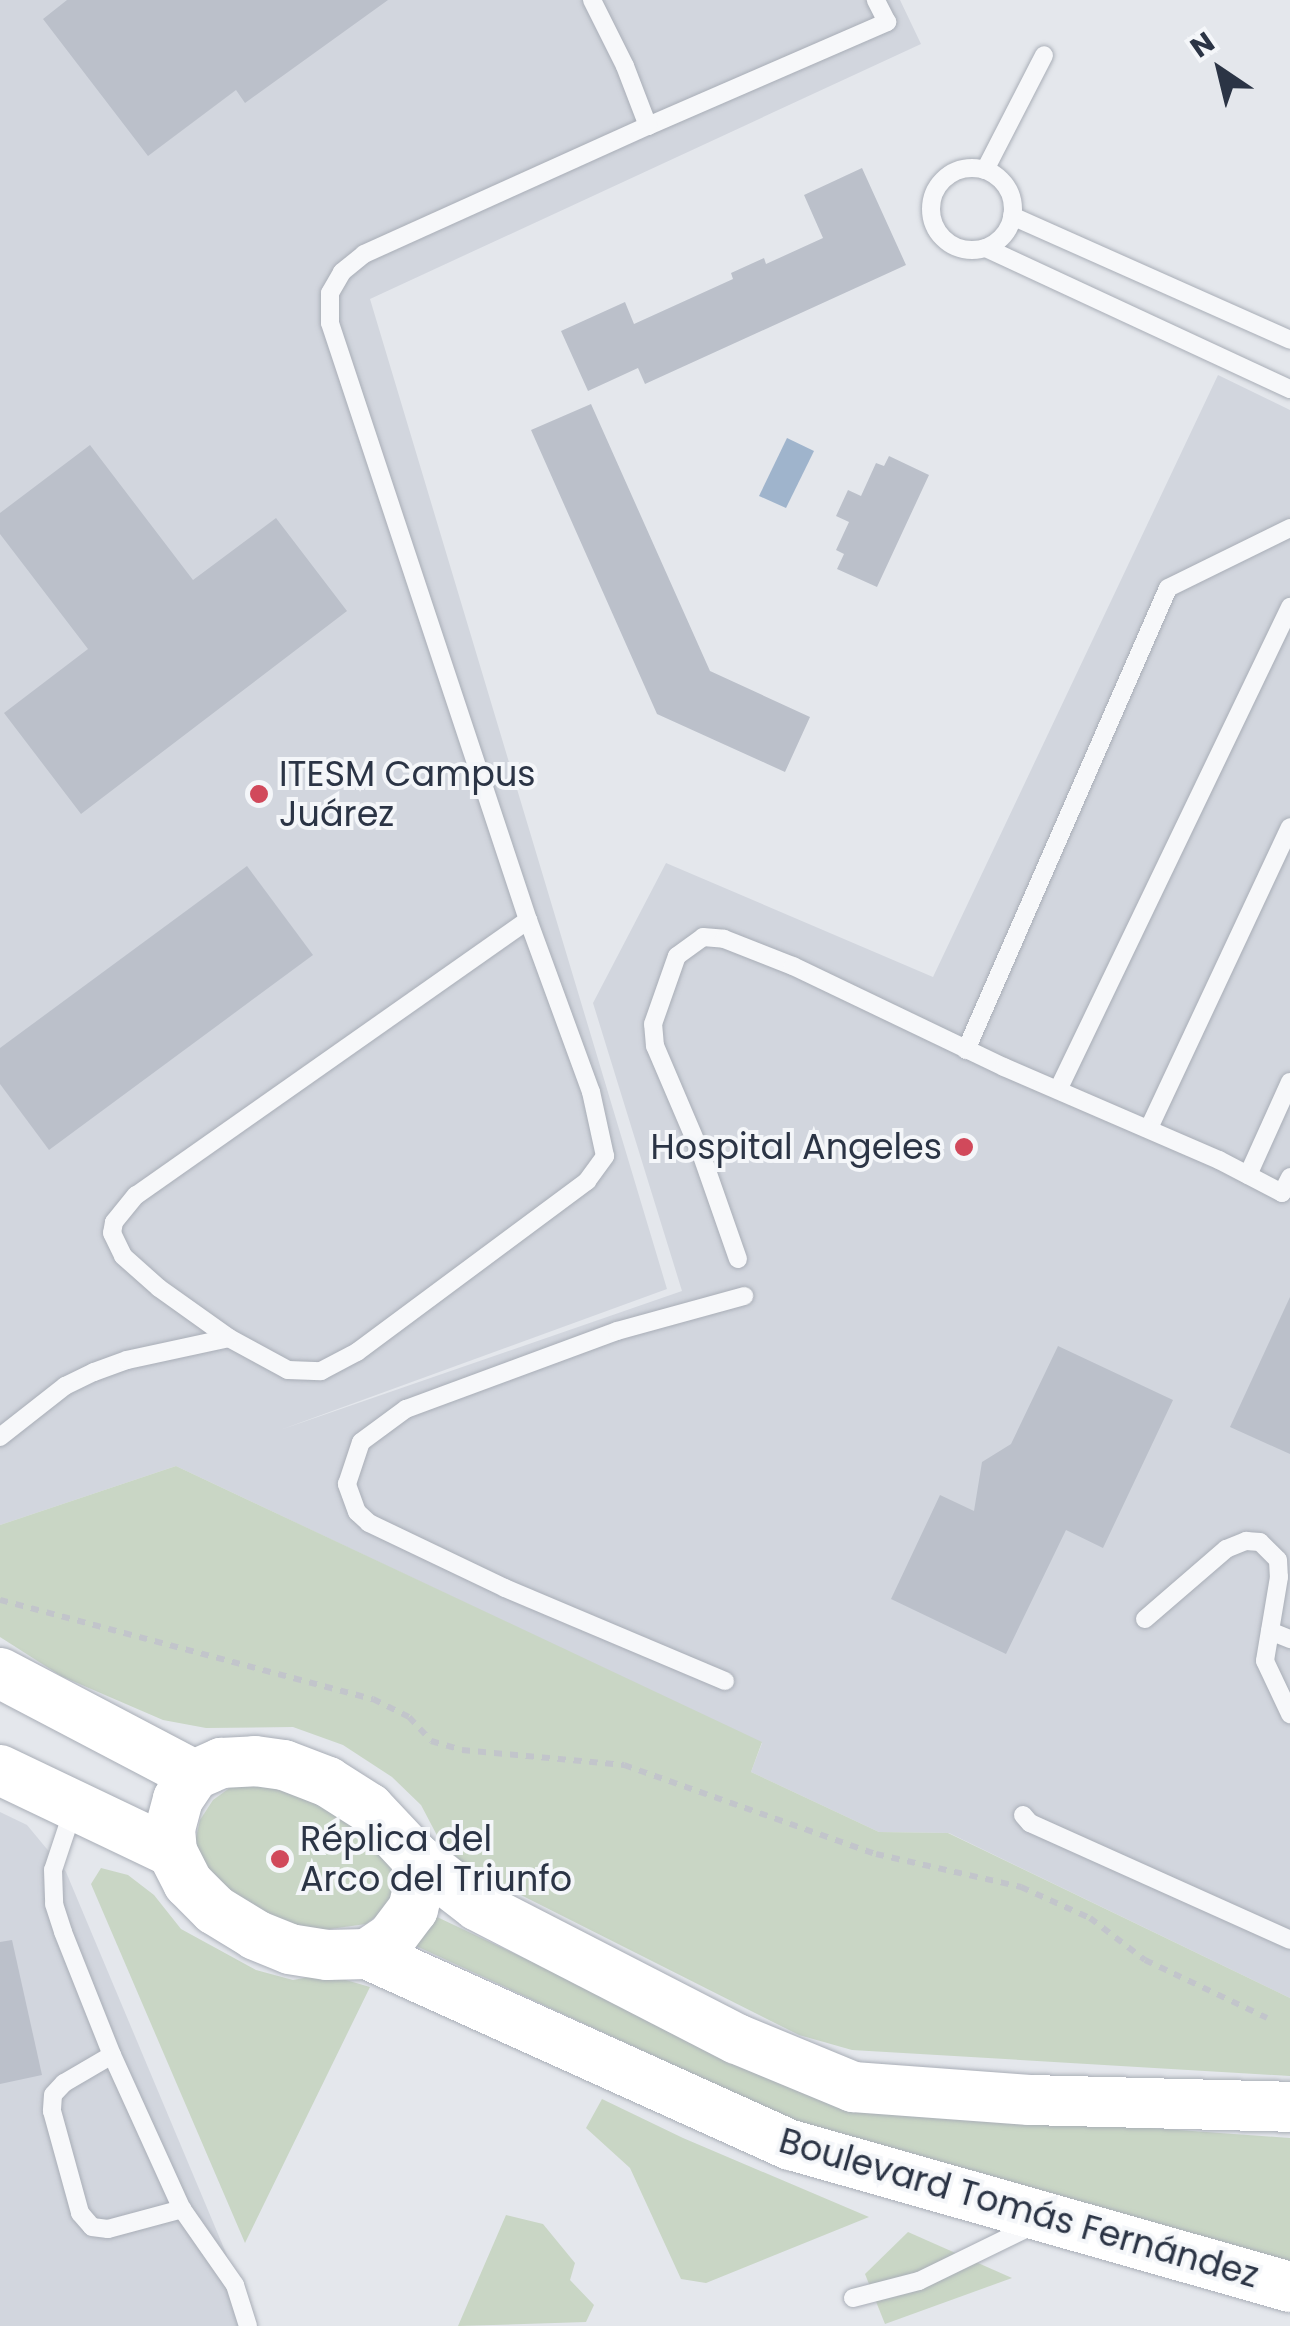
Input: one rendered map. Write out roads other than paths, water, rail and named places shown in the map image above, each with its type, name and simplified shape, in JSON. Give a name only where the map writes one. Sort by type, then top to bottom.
[{"type":"main road","points":[[0,1673],[194,1775]]},
{"type":"main road","points":[[255,1761],[314,1776],[369,1808],[416,1858],[419,1885],[413,1909],[391,1938],[367,1954],[290,1949],[256,1935],[216,1910],[188,1883],[172,1852],[170,1828],[178,1799],[194,1775],[221,1764],[255,1761]]},
{"type":"main road","points":[[0,1770],[172,1852]]},
{"type":"main road","name":"Boulevard Tomás Fernández","points":[[416,1858],[478,1906],[736,2039],[853,2087],[1030,2100],[1290,2108]]},
{"type":"main road","name":"Boulevard Tomás Fernández","points":[[367,1954],[791,2146],[1290,2288]]},
{"type":"lane","points":[[592,0],[625,66],[648,126]]},
{"type":"lane","points":[[528,920],[162,1175],[122,1209],[112,1233],[123,1256],[159,1288],[229,1338],[288,1370],[304,1373],[338,1364],[599,1169],[606,1144],[330,323],[330,293],[342,272],[364,254],[887,22],[876,0]]},
{"type":"lane","points":[[985,170],[1044,55]]},
{"type":"lane","points":[[986,248],[998,240],[1012,216],[1007,188],[985,170],[957,170],[936,189],[931,217],[945,241],[958,248],[986,248],[1290,389]]},
{"type":"lane","points":[[1012,216],[1290,340]]},
{"type":"lane","points":[[966,1050],[1168,588],[1290,528]]},
{"type":"lane","points":[[1058,1090],[1290,607]]},
{"type":"lane","points":[[1149,1128],[1290,827]]},
{"type":"lane","points":[[738,1259],[702,1156],[655,1046],[653,1024],[677,956],[703,937],[724,939],[794,966],[966,1050],[1149,1128],[1282,1193],[1290,1177]]},
{"type":"lane","points":[[1248,1176],[1290,1082]]},
{"type":"lane","points":[[725,1681],[505,1588],[369,1524],[357,1512],[348,1484],[361,1442],[406,1409],[617,1331],[744,1296]]},
{"type":"lane","points":[[0,1437],[64,1386],[94,1372],[127,1360],[229,1338]]},
{"type":"lane","points":[[1145,1619],[1226,1549],[1246,1541],[1260,1542],[1278,1560],[1265,1661],[1290,1714]]},
{"type":"lane","points":[[1270,1631],[1290,1639]]},
{"type":"lane","points":[[74,1808],[53,1870],[54,1904],[112,2056],[182,2209],[236,2286],[248,2326]]},
{"type":"lane","points":[[1023,1815],[1030,1823],[1290,1940]]},
{"type":"lane","points":[[112,2056],[64,2083],[54,2095],[52,2111],[80,2213],[92,2226],[108,2229],[182,2209]]},
{"type":"lane","points":[[852,2298],[919,2281],[1045,2218]]},
{"type":"water","points":[[787,438],[814,451],[786,508],[759,496]]},
{"type":"place","name":"ITESM Campus Juárez","points":[[259,794]]},
{"type":"place","name":"Hospital Angeles","points":[[964,1147]]},
{"type":"place","name":"Réplica del Arco del Triunfo","points":[[280,1859]]}]
